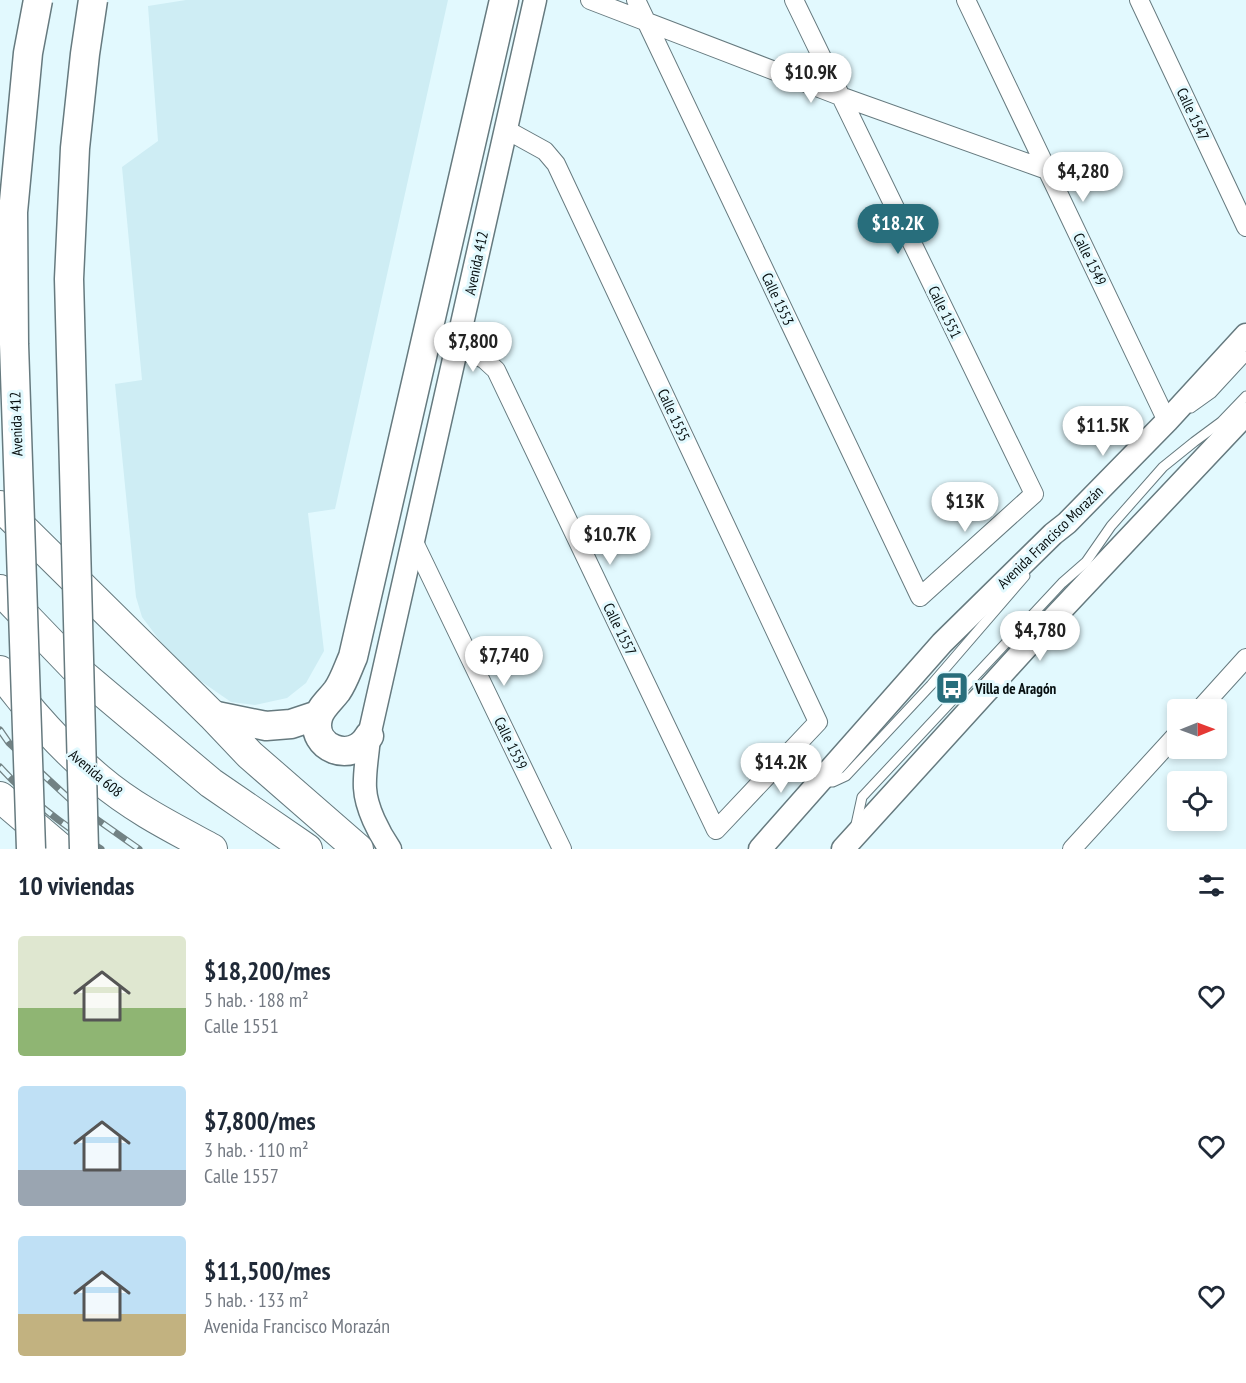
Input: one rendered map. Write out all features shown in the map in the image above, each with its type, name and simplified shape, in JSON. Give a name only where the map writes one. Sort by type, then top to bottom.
[{"type":"highway","points":[[0,506],[250,755],[358,849]]},
{"type":"highway","points":[[0,590],[78,671],[211,783],[307,849]]},
{"type":"highway","name":"Avenida 608","points":[[0,672],[56,738],[99,779],[147,813],[212,849]]},
{"type":"highway","points":[[0,797],[61,849]]},
{"type":"main road","name":"Avenida 412","points":[[31,849],[14,344],[13,212],[28,53],[38,0]]},
{"type":"main road","points":[[84,849],[69,279],[75,148],[93,0]]},
{"type":"main road","points":[[212,715],[266,726],[291,724],[318,715],[338,690],[353,657],[504,0]]},
{"type":"main road","points":[[318,715],[319,734],[332,748],[348,752],[357,750],[364,746],[369,736]]},
{"type":"street","name":"Avenida 412","points":[[390,849],[367,801],[365,788],[369,736],[535,0]]},
{"type":"street","points":[[590,0],[840,96],[1047,171]]},
{"type":"street","name":"Calle 1553","points":[[636,0],[920,597],[1034,494]]},
{"type":"street","name":"Calle 1551","points":[[794,0],[1034,494]]},
{"type":"street","name":"Calle 1549","points":[[966,0],[1167,421]]},
{"type":"street","name":"Calle 1547","points":[[1139,0],[1246,227]]},
{"type":"street","name":"Calle 1555","points":[[505,129],[544,151],[556,164],[818,722],[716,830]]},
{"type":"street","name":"Avenida Francisco Morazán","points":[[760,849],[942,643],[1067,523],[1167,421],[1246,335]]},
{"type":"street","name":"Calle 1557","points":[[458,348],[484,359],[496,370],[716,830]]},
{"type":"street","points":[[848,843],[1032,641],[1246,414]]},
{"type":"street","name":"Calle 1559","points":[[414,540],[562,849]]},
{"type":"street","points":[[1209,699],[1246,658]]},
{"type":"street","points":[[1072,849],[1167,746]]},
{"type":"lane","points":[[1167,421],[1212,393],[1246,356]]},
{"type":"lane","points":[[848,843],[862,797],[1062,583],[1086,562],[1111,526],[1140,491],[1163,467],[1221,422],[1246,396]]},
{"type":"shaded area","points":[[186,0],[448,0],[335,509],[308,513],[324,651],[306,683],[287,698],[255,705],[231,702],[179,666],[142,617],[136,597],[115,384],[142,380],[122,167],[158,141],[148,6]]},
{"type":"railway","points":[[0,730],[9,743],[75,804],[139,849]]},
{"type":"railway","points":[[0,767],[48,811],[101,849]]},
{"type":"place","name":"Villa de Aragón","points":[[952,688]]}]
